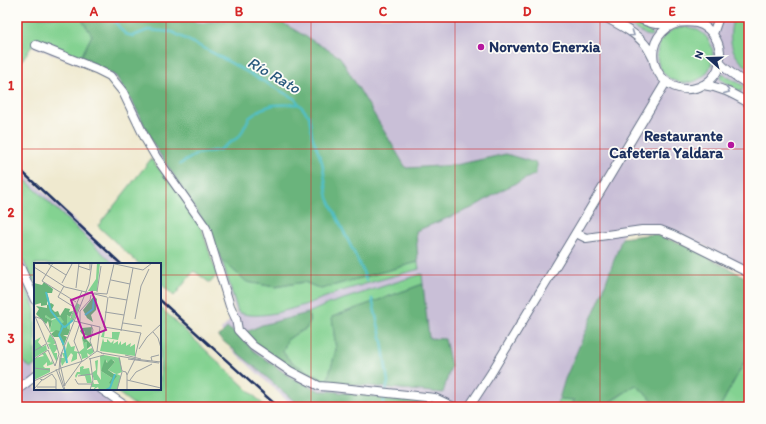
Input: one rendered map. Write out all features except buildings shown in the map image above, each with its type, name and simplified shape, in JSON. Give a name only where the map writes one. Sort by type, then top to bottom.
[{"type":"street","points":[[605,17],[641,40],[653,58]]},
{"type":"street","points":[[636,17],[655,24],[678,23],[693,19],[713,34],[718,43],[720,62],[711,80],[693,89],[682,89],[672,86],[663,80],[657,72],[653,62],[654,46],[659,36],[667,28],[678,23]]},
{"type":"street","points":[[713,34],[719,17]]},
{"type":"street","points":[[36,45],[110,76],[123,92],[156,157],[206,228],[230,306],[236,319],[238,330],[253,346],[290,371],[318,386],[435,398],[454,407]]},
{"type":"street","points":[[720,62],[730,72],[749,85]]},
{"type":"street","points":[[469,407],[490,375],[666,82]]},
{"type":"street","points":[[703,85],[714,86],[749,103]]},
{"type":"street","points":[[576,233],[586,238],[642,230],[660,230],[749,273]]},
{"type":"street","points":[[17,264],[21,269],[34,298]]},
{"type":"street","points":[[17,390],[34,377]]},
{"type":"street","points":[[102,390],[127,407]]},
{"type":"shaded area","points":[[17,17],[749,17],[749,269],[679,233],[657,227],[626,227],[601,296],[565,379],[556,407],[294,407],[231,349],[221,330],[236,314],[209,235],[152,149],[116,79],[32,46],[17,67]]},
{"type":"shaded area","points":[[17,167],[120,263],[34,263],[34,390],[102,390],[127,407],[17,407]]},
{"type":"green space","points":[[17,17],[80,17],[92,35],[81,57],[35,41],[17,67]]},
{"type":"green space","points":[[80,17],[183,17],[198,23],[273,17],[340,57],[406,168],[456,165],[506,154],[536,163],[536,174],[504,189],[472,208],[416,231],[418,262],[321,289],[304,282],[275,287],[247,282],[222,260],[206,225],[154,145],[137,110],[116,76],[81,57],[92,35]]},
{"type":"green space","points":[[734,17],[749,17],[749,68],[738,58],[732,46],[731,32]]},
{"type":"green space","points":[[632,20],[651,32],[652,35],[646,35],[629,25]]},
{"type":"green space","points":[[680,27],[690,27],[705,35],[711,44],[713,55],[711,66],[705,75],[690,83],[680,83],[669,78],[662,71],[657,60],[657,50],[662,39],[669,32]]},
{"type":"green space","points":[[722,74],[744,86],[741,92],[720,79]]},
{"type":"green space","points":[[151,159],[177,191],[201,227],[217,275],[210,283],[194,271],[174,296],[161,284],[161,263],[138,263],[98,226]]},
{"type":"green space","points":[[17,172],[113,263],[34,263],[34,283],[23,260],[17,252]]},
{"type":"green space","points":[[653,234],[685,245],[749,279],[749,358],[745,361],[720,407],[660,407],[636,385],[608,403],[612,407],[569,407],[575,400],[559,399],[565,379],[601,296],[622,238]]},
{"type":"green space","points":[[222,260],[247,282],[275,287],[304,282],[321,289],[418,262],[419,269],[342,291],[305,305],[275,313],[249,315],[238,312]]},
{"type":"green space","points":[[17,271],[34,307],[34,366],[31,368],[17,358]]},
{"type":"green space","points":[[422,274],[423,284],[332,317],[336,350],[327,382],[291,362],[283,352],[287,340],[306,329],[310,322],[308,313],[328,304]]},
{"type":"green space","points":[[423,284],[429,338],[445,339],[451,366],[443,393],[327,382],[336,350],[332,317]]},
{"type":"green space","points":[[161,308],[266,407],[137,407],[114,390],[161,390]]},
{"type":"green space","points":[[308,313],[310,322],[306,329],[287,340],[283,352],[291,362],[327,382],[318,384],[258,347],[246,332],[262,325]]},
{"type":"green space","points":[[227,328],[239,335],[254,351],[290,377],[320,391],[434,401],[444,407],[301,407],[218,337]]},
{"type":"green space","points":[[749,358],[749,407],[720,407],[745,361]]},
{"type":"green space","points":[[636,385],[660,407],[612,407],[608,404]]},
{"type":"green space","points":[[559,399],[576,400],[569,407],[556,407]]},
{"type":"waterway","name":"Río Rato","points":[[111,17],[125,34],[133,36],[148,30],[172,32],[215,54],[295,99],[309,116],[312,136],[322,162],[328,198],[366,280]]},
{"type":"waterway","points":[[180,164],[197,154],[219,150],[240,136],[249,118],[261,109],[273,105],[299,104]]},
{"type":"waterway","name":"Río Rato","points":[[372,299],[382,341],[388,382],[382,407]]},
{"type":"railway","points":[[17,167],[120,263]]},
{"type":"railway","points":[[161,301],[278,407]]},
{"type":"place","name":"Norvento Enerxia","points":[[481,47]]},
{"type":"place","name":"Restaurante Cafetería Yaldara","points":[[731,145]]}]
